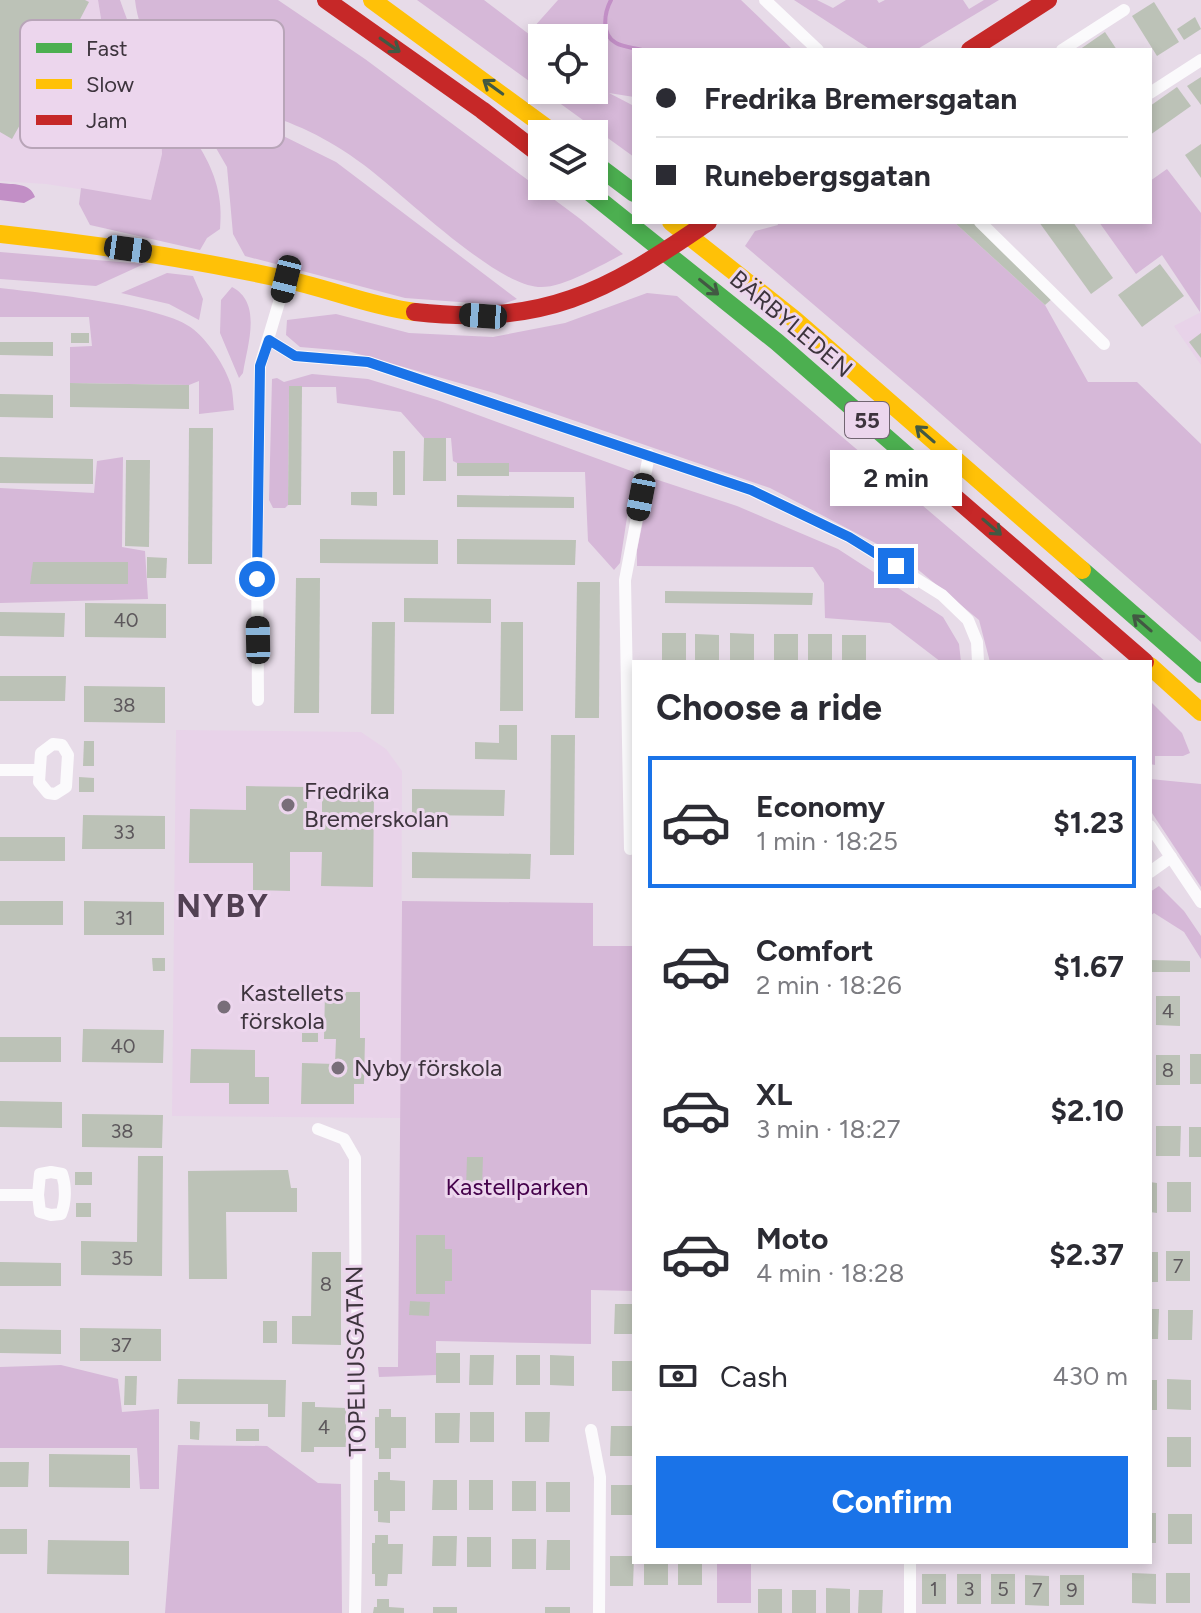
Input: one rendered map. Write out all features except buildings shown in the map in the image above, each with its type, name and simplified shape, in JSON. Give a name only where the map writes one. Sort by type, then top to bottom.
[{"type":"main road","points":[[326,0],[528,145]]},
{"type":"main road","points":[[372,0],[536,120]]},
{"type":"main road","points":[[973,48],[1048,0]]},
{"type":"main road","points":[[608,174],[632,192]]},
{"type":"main road","name":"BÄRBYLEDEN","points":[[600,200],[777,342],[1143,660]]},
{"type":"main road","name":"BÄRBYLEDEN","points":[[674,224],[794,319],[1201,674]]},
{"type":"main road","points":[[0,234],[159,254],[286,279],[408,311],[483,316],[550,307],[610,282],[705,224]]},
{"type":"main road","points":[[1152,668],[1201,712]]},
{"type":"street","points":[[765,0],[816,48]]},
{"type":"street","points":[[1065,48],[1124,10]]},
{"type":"street","points":[[1152,92],[1201,60]]},
{"type":"street","points":[[982,224],[1104,344]]},
{"type":"street","points":[[258,700],[260,366],[286,279]]},
{"type":"street","points":[[269,340],[295,356],[368,362],[751,490],[835,530],[942,595],[968,620],[977,642],[978,660]]},
{"type":"street","points":[[630,849],[625,580],[649,455]]},
{"type":"street","points":[[0,770],[39,770]]},
{"type":"street","points":[[1152,829],[1201,902]]},
{"type":"street","points":[[1152,871],[1171,857]]},
{"type":"street","name":"TOPELIUSGATAN","points":[[318,1129],[344,1139],[355,1158],[354,1357],[358,1469],[355,1613]]},
{"type":"street","points":[[0,1195],[38,1195]]},
{"type":"street","points":[[591,1430],[600,1477],[599,1613]]},
{"type":"street","points":[[910,1564],[910,1613]]},
{"type":"shaded area","points":[[0,0],[98,0],[101,20],[20,20],[20,148],[162,148],[151,200],[46,184],[0,181]]},
{"type":"shaded area","points":[[0,183],[25,187],[35,197],[24,203],[0,200]]},
{"type":"shaded area","points":[[1201,312],[1201,365],[1174,326]]},
{"type":"shaded area","points":[[176,730],[361,732],[386,749],[402,771],[401,1118],[172,1116]]},
{"type":"green space","points":[[98,0],[120,0],[128,20],[101,20]]},
{"type":"green space","points":[[135,0],[278,0],[365,59],[528,180],[528,200],[555,200],[623,254],[548,287],[519,282],[474,255],[364,165],[321,137],[284,120],[284,20],[139,20]]},
{"type":"green space","points":[[417,0],[484,0],[528,33],[528,80]]},
{"type":"green space","points":[[558,0],[741,0],[791,48],[632,48],[632,97],[609,93],[632,105],[632,156],[608,138],[608,120],[583,120],[561,104],[608,104],[608,24],[537,24]]},
{"type":"green space","points":[[794,0],[817,0],[833,8],[846,0],[877,0],[879,3],[885,0],[963,0],[969,9],[984,0],[999,0],[919,48],[868,48]]},
{"type":"green space","points":[[284,136],[336,162],[517,299],[500,305],[405,298],[245,256],[233,234],[227,167],[216,148],[284,148]]},
{"type":"green space","points":[[162,148],[200,148],[210,167],[217,186],[220,229],[207,238],[200,250],[90,225],[79,204],[81,188],[151,200]]},
{"type":"green space","points":[[1167,169],[1201,213],[1200,312],[1162,255],[1136,274],[1100,224],[1152,224],[1152,180]]},
{"type":"green space","points":[[956,224],[1045,305],[1088,382],[1137,382],[1201,444],[1201,642],[745,246],[755,231],[778,225]]},
{"type":"green space","points":[[0,252],[144,264],[96,286],[0,279]]},
{"type":"green space","points":[[167,273],[193,276],[203,299],[199,320],[169,304],[121,293]]},
{"type":"green space","points":[[232,287],[242,294],[247,303],[251,326],[243,373],[239,378],[220,333],[221,300]]},
{"type":"green space","points":[[0,288],[101,301],[157,313],[178,321],[199,334],[221,362],[231,385],[234,410],[199,414],[199,381],[189,385],[70,383],[70,347],[92,346],[89,317],[0,317]]},
{"type":"green space","points":[[647,293],[677,296],[1104,660],[989,660],[979,620],[904,558],[770,488],[494,393],[348,351],[300,347],[286,335],[287,320],[336,314],[409,333],[493,337],[565,323]]},
{"type":"green space","points":[[312,374],[368,379],[437,400],[634,472],[620,563],[614,570],[588,541],[585,472],[509,472],[509,463],[457,463],[453,461],[451,438],[424,438],[401,412],[337,403],[336,387],[289,387],[288,505],[273,508],[269,500],[272,379],[284,382]]},
{"type":"green space","points":[[123,457],[122,547],[145,551],[148,599],[0,603],[0,488],[94,493],[97,461]]},
{"type":"green space","points":[[652,478],[737,506],[838,549],[943,617],[959,644],[961,660],[938,660],[890,623],[825,618],[824,583],[813,567],[637,566],[637,550]]},
{"type":"green space","points":[[1152,703],[1182,733],[1190,753],[1155,756],[1155,765],[1152,764]]},
{"type":"green space","points":[[1152,779],[1201,784],[1201,887],[1152,813]]},
{"type":"green space","points":[[1159,886],[1184,911],[1201,936],[1201,959],[1184,932],[1152,914],[1152,891]]},
{"type":"green space","name":"Kastellparken","points":[[402,901],[593,903],[593,946],[632,946],[632,1291],[591,1290],[591,1344],[436,1341],[436,1375],[379,1377],[378,1367],[398,1367]]},
{"type":"green space","points":[[61,1365],[118,1379],[122,1412],[159,1409],[159,1489],[140,1489],[137,1448],[0,1448],[0,1367]]},
{"type":"green space","points":[[178,1445],[267,1446],[318,1483],[341,1484],[342,1613],[165,1613]]},
{"type":"green space","points":[[717,1564],[751,1564],[751,1603],[717,1603]]},
{"type":"waterway","points":[[611,0],[606,17],[608,35],[619,44],[634,48]]},
{"type":"traffic: fast","points":[[608,174],[632,192]]},
{"type":"traffic: fast","points":[[600,200],[777,342],[943,487]]},
{"type":"traffic: fast","points":[[1082,570],[1201,674]]},
{"type":"traffic: slow","points":[[372,0],[536,120]]},
{"type":"traffic: slow","points":[[674,224],[794,319],[1082,570]]},
{"type":"traffic: slow","points":[[0,234],[210,264],[415,312]]},
{"type":"traffic: slow","points":[[1152,668],[1201,712]]},
{"type":"traffic: jam","points":[[326,0],[528,145]]},
{"type":"traffic: jam","points":[[973,48],[1048,0]]},
{"type":"traffic: jam","points":[[415,312],[501,314],[571,299],[637,268],[705,224]]},
{"type":"traffic: jam","points":[[943,487],[1143,660]]},
{"type":"place","name":"Fredrika Bremerskolan","points":[[288,805]]},
{"type":"place","name":"Kastellets förskola","points":[[224,1007]]},
{"type":"place","name":"Nyby förskola","points":[[338,1068]]},
{"type":"district","name":"NYBY","points":[[223,906]]},
{"type":"route","points":[[257,579],[260,366],[269,340],[295,356],[368,362],[751,490],[849,537],[896,566]]}]
